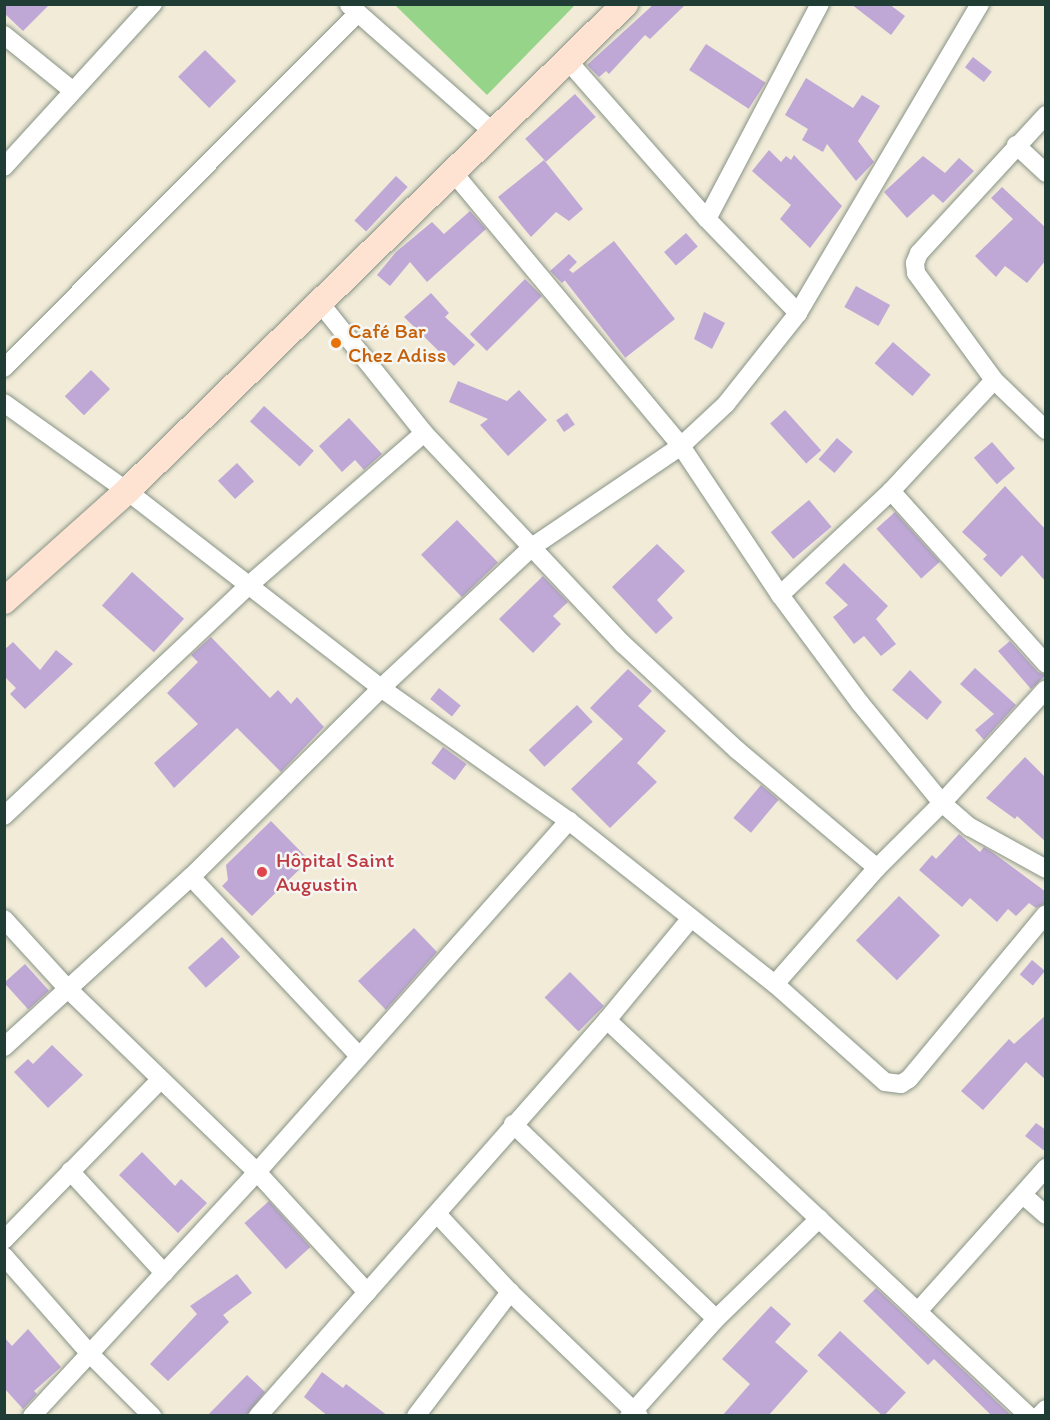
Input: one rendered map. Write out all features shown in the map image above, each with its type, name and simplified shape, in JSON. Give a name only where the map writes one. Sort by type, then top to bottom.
[{"type":"main road","points":[[4,601],[127,491],[492,131],[569,62],[626,4]]},
{"type":"street","points":[[4,167],[153,4]]},
{"type":"street","points":[[707,219],[820,4]]},
{"type":"street","points":[[4,1047],[190,877],[381,688],[532,547],[681,446],[742,386],[798,313],[980,4]]},
{"type":"street","points":[[4,368],[353,9],[492,131]]},
{"type":"street","points":[[4,35],[72,90]]},
{"type":"street","points":[[569,62],[707,219],[798,313]]},
{"type":"street","points":[[1046,115],[919,253],[915,263],[916,273],[994,380],[1046,430]]},
{"type":"street","points":[[1016,145],[1046,173]]},
{"type":"street","points":[[452,171],[681,446],[780,595],[860,703],[942,803],[970,827],[1046,869]]},
{"type":"street","points":[[320,303],[424,433],[623,644],[737,750],[877,868]]},
{"type":"street","points":[[780,595],[891,491],[994,380]]},
{"type":"street","points":[[4,403],[127,491],[381,688],[569,821],[775,984],[885,1082],[901,1084],[1046,914]]},
{"type":"street","points":[[4,816],[248,586],[424,433]]},
{"type":"street","points":[[891,491],[1046,664]]},
{"type":"street","points":[[775,984],[877,868],[942,803],[1046,689]]},
{"type":"street","points":[[32,1416],[257,1172],[569,821]]},
{"type":"street","points":[[190,877],[358,1056]]},
{"type":"street","points":[[258,1416],[607,1020],[691,918]]},
{"type":"street","points":[[4,919],[68,989],[257,1172],[367,1292]]},
{"type":"street","points":[[607,1020],[919,1310],[1029,1416]]},
{"type":"street","points":[[4,1240],[160,1080]]},
{"type":"street","points":[[513,1124],[716,1319]]},
{"type":"street","points":[[919,1310],[1046,1168]]},
{"type":"street","points":[[70,1172],[165,1273]]},
{"type":"street","points":[[1023,1195],[1046,1215]]},
{"type":"street","points":[[437,1214],[510,1292],[634,1414],[716,1319],[819,1219]]},
{"type":"street","points":[[4,1256],[90,1354],[152,1416]]},
{"type":"street","points":[[416,1416],[510,1292]]},
{"type":"street","points":[[1039,1416],[1046,1409]]},
{"type":"green space","points":[[395,5],[575,5],[487,95]]},
{"type":"building","points":[[4,4],[50,4],[23,31],[4,13]]},
{"type":"building","points":[[654,4],[686,4],[650,39],[645,35],[609,74],[606,71],[599,77],[587,65]]},
{"type":"building","points":[[851,4],[889,4],[905,16],[891,35]]},
{"type":"building","points":[[706,44],[766,83],[749,109],[689,70]]},
{"type":"building","points":[[205,50],[236,81],[209,108],[178,77]]},
{"type":"building","points":[[973,57],[992,72],[984,82],[965,67]]},
{"type":"building","points":[[806,78],[853,108],[862,95],[880,106],[858,141],[874,162],[856,181],[827,144],[823,152],[802,140],[808,129],[785,115]]},
{"type":"building","points":[[575,94],[596,117],[546,162],[525,139]]},
{"type":"building","points":[[769,150],[781,162],[786,156],[791,160],[794,155],[842,206],[810,248],[780,219],[791,205],[752,171]]},
{"type":"building","points":[[923,156],[945,173],[959,158],[974,171],[943,203],[933,194],[907,218],[884,192]]},
{"type":"building","points":[[544,160],[583,209],[569,221],[556,212],[531,237],[498,197]]},
{"type":"building","points":[[396,176],[408,187],[366,232],[354,221]]},
{"type":"building","points":[[1002,187],[1046,228],[1046,260],[1027,283],[1005,266],[996,277],[975,256],[1013,219],[991,198]]},
{"type":"building","points":[[470,211],[486,229],[427,282],[410,262],[390,286],[377,275],[396,252],[432,222],[444,234]]},
{"type":"building","points":[[686,233],[698,247],[676,266],[664,252]]},
{"type":"building","points":[[614,241],[675,319],[625,358],[564,280]]},
{"type":"building","points":[[569,254],[577,262],[569,270],[573,273],[562,283],[550,271]]},
{"type":"building","points":[[525,279],[542,296],[487,351],[470,334]]},
{"type":"building","points":[[856,286],[890,305],[878,326],[844,307]]},
{"type":"building","points":[[431,293],[449,313],[445,317],[475,345],[454,366],[404,317]]},
{"type":"building","points":[[704,312],[725,323],[712,349],[694,339]]},
{"type":"building","points":[[893,342],[931,375],[912,396],[875,363]]},
{"type":"building","points":[[91,370],[110,389],[84,415],[65,396]]},
{"type":"building","points":[[458,381],[507,401],[519,390],[547,420],[508,456],[480,425],[488,419],[449,402]]},
{"type":"building","points":[[264,406],[314,451],[300,466],[250,422]]},
{"type":"building","points":[[785,410],[821,450],[806,464],[770,423]]},
{"type":"building","points":[[567,413],[575,425],[564,432],[556,420]]},
{"type":"building","points":[[349,418],[382,454],[364,470],[355,460],[342,472],[319,446]]},
{"type":"building","points":[[837,438],[853,452],[834,473],[819,459]]},
{"type":"building","points":[[992,442],[1015,468],[997,484],[974,458]]},
{"type":"building","points":[[237,463],[254,481],[235,499],[218,481]]},
{"type":"building","points":[[1005,486],[1046,530],[1046,582],[1022,555],[1001,577],[983,559],[987,555],[962,532]]},
{"type":"building","points":[[809,500],[831,527],[793,559],[771,532]]},
{"type":"building","points":[[895,512],[940,562],[921,579],[876,529]]},
{"type":"building","points":[[457,520],[498,562],[462,597],[421,555]]},
{"type":"building","points":[[657,544],[685,571],[657,600],[673,618],[656,634],[612,587]]},
{"type":"building","points":[[844,563],[888,606],[876,619],[896,644],[881,656],[864,636],[854,644],[833,617],[848,605],[825,583]]},
{"type":"building","points":[[132,572],[184,619],[154,652],[102,605]]},
{"type":"building","points":[[543,576],[568,602],[553,616],[561,624],[533,653],[499,619]]},
{"type":"building","points":[[211,637],[270,698],[278,690],[291,704],[297,697],[324,727],[281,772],[237,728],[174,788],[154,763],[198,724],[167,693],[198,662],[191,655]]},
{"type":"building","points":[[1010,641],[1038,672],[1046,675],[1031,689],[998,651]]},
{"type":"building","points":[[13,642],[40,670],[56,650],[73,664],[25,709],[10,694],[16,688],[4,676],[4,650]]},
{"type":"building","points":[[975,668],[1016,705],[984,740],[975,730],[994,714],[960,684]]},
{"type":"building","points":[[628,669],[652,691],[638,706],[666,731],[637,763],[657,782],[610,828],[571,789],[623,739],[590,708]]},
{"type":"building","points":[[910,670],[942,702],[927,720],[892,690]]},
{"type":"building","points":[[439,688],[461,706],[452,717],[430,699]]},
{"type":"building","points":[[577,705],[593,722],[544,767],[529,750]]},
{"type":"building","points":[[443,747],[466,764],[455,780],[431,763]]},
{"type":"building","points":[[1025,757],[1046,778],[1046,842],[1017,816],[1015,819],[986,798]]},
{"type":"building","points":[[761,785],[779,800],[751,833],[733,818]]},
{"type":"building","name":"Hôpital Saint Augustin","points":[[271,821],[309,860],[252,916],[222,886],[228,880],[226,865]]},
{"type":"building","points":[[959,834],[980,852],[984,847],[992,852],[1046,892],[1046,903],[1036,908],[1029,903],[1016,916],[1008,909],[997,922],[970,898],[962,907],[919,870],[932,855],[936,859]]},
{"type":"building","points":[[899,896],[940,936],[897,980],[856,941]]},
{"type":"building","points":[[414,928],[437,952],[386,1010],[358,981]]},
{"type":"building","points":[[222,937],[240,957],[206,988],[188,968]]},
{"type":"building","points":[[1032,960],[1045,971],[1033,985],[1020,975]]},
{"type":"building","points":[[25,964],[49,991],[28,1009],[4,983]]},
{"type":"building","points":[[570,972],[604,1006],[578,1031],[545,997]]},
{"type":"building","points":[[1046,1015],[1046,1080],[1026,1062],[983,1110],[961,1091],[1009,1039],[1014,1044]]},
{"type":"building","points":[[52,1045],[83,1075],[48,1108],[14,1072],[28,1059],[33,1064]]},
{"type":"building","points":[[1036,1123],[1046,1130],[1046,1152],[1025,1136]]},
{"type":"building","points":[[142,1152],[175,1186],[181,1179],[207,1203],[178,1233],[119,1175]]},
{"type":"building","points":[[269,1201],[310,1247],[286,1269],[244,1223]]},
{"type":"building","points":[[237,1274],[252,1293],[223,1315],[229,1322],[168,1381],[150,1364],[197,1314],[190,1306]]},
{"type":"building","points":[[876,1288],[1012,1416],[992,1416],[934,1359],[928,1365],[863,1301]]},
{"type":"building","points":[[771,1306],[791,1324],[775,1342],[808,1371],[768,1416],[722,1416],[750,1384],[722,1359]]},
{"type":"building","points":[[28,1329],[61,1367],[34,1391],[37,1394],[23,1409],[4,1388],[4,1337],[12,1346]]},
{"type":"building","points":[[840,1331],[906,1392],[883,1416],[817,1355]]},
{"type":"building","points":[[322,1372],[343,1388],[346,1384],[388,1416],[328,1416],[304,1397]]},
{"type":"building","points":[[247,1375],[265,1392],[246,1416],[207,1416]]},
{"type":"place","name":"Café Bar Chez Adiss","points":[[336,343]]},
{"type":"place","name":"Hôpital Saint Augustin","points":[[262,872]]}]
